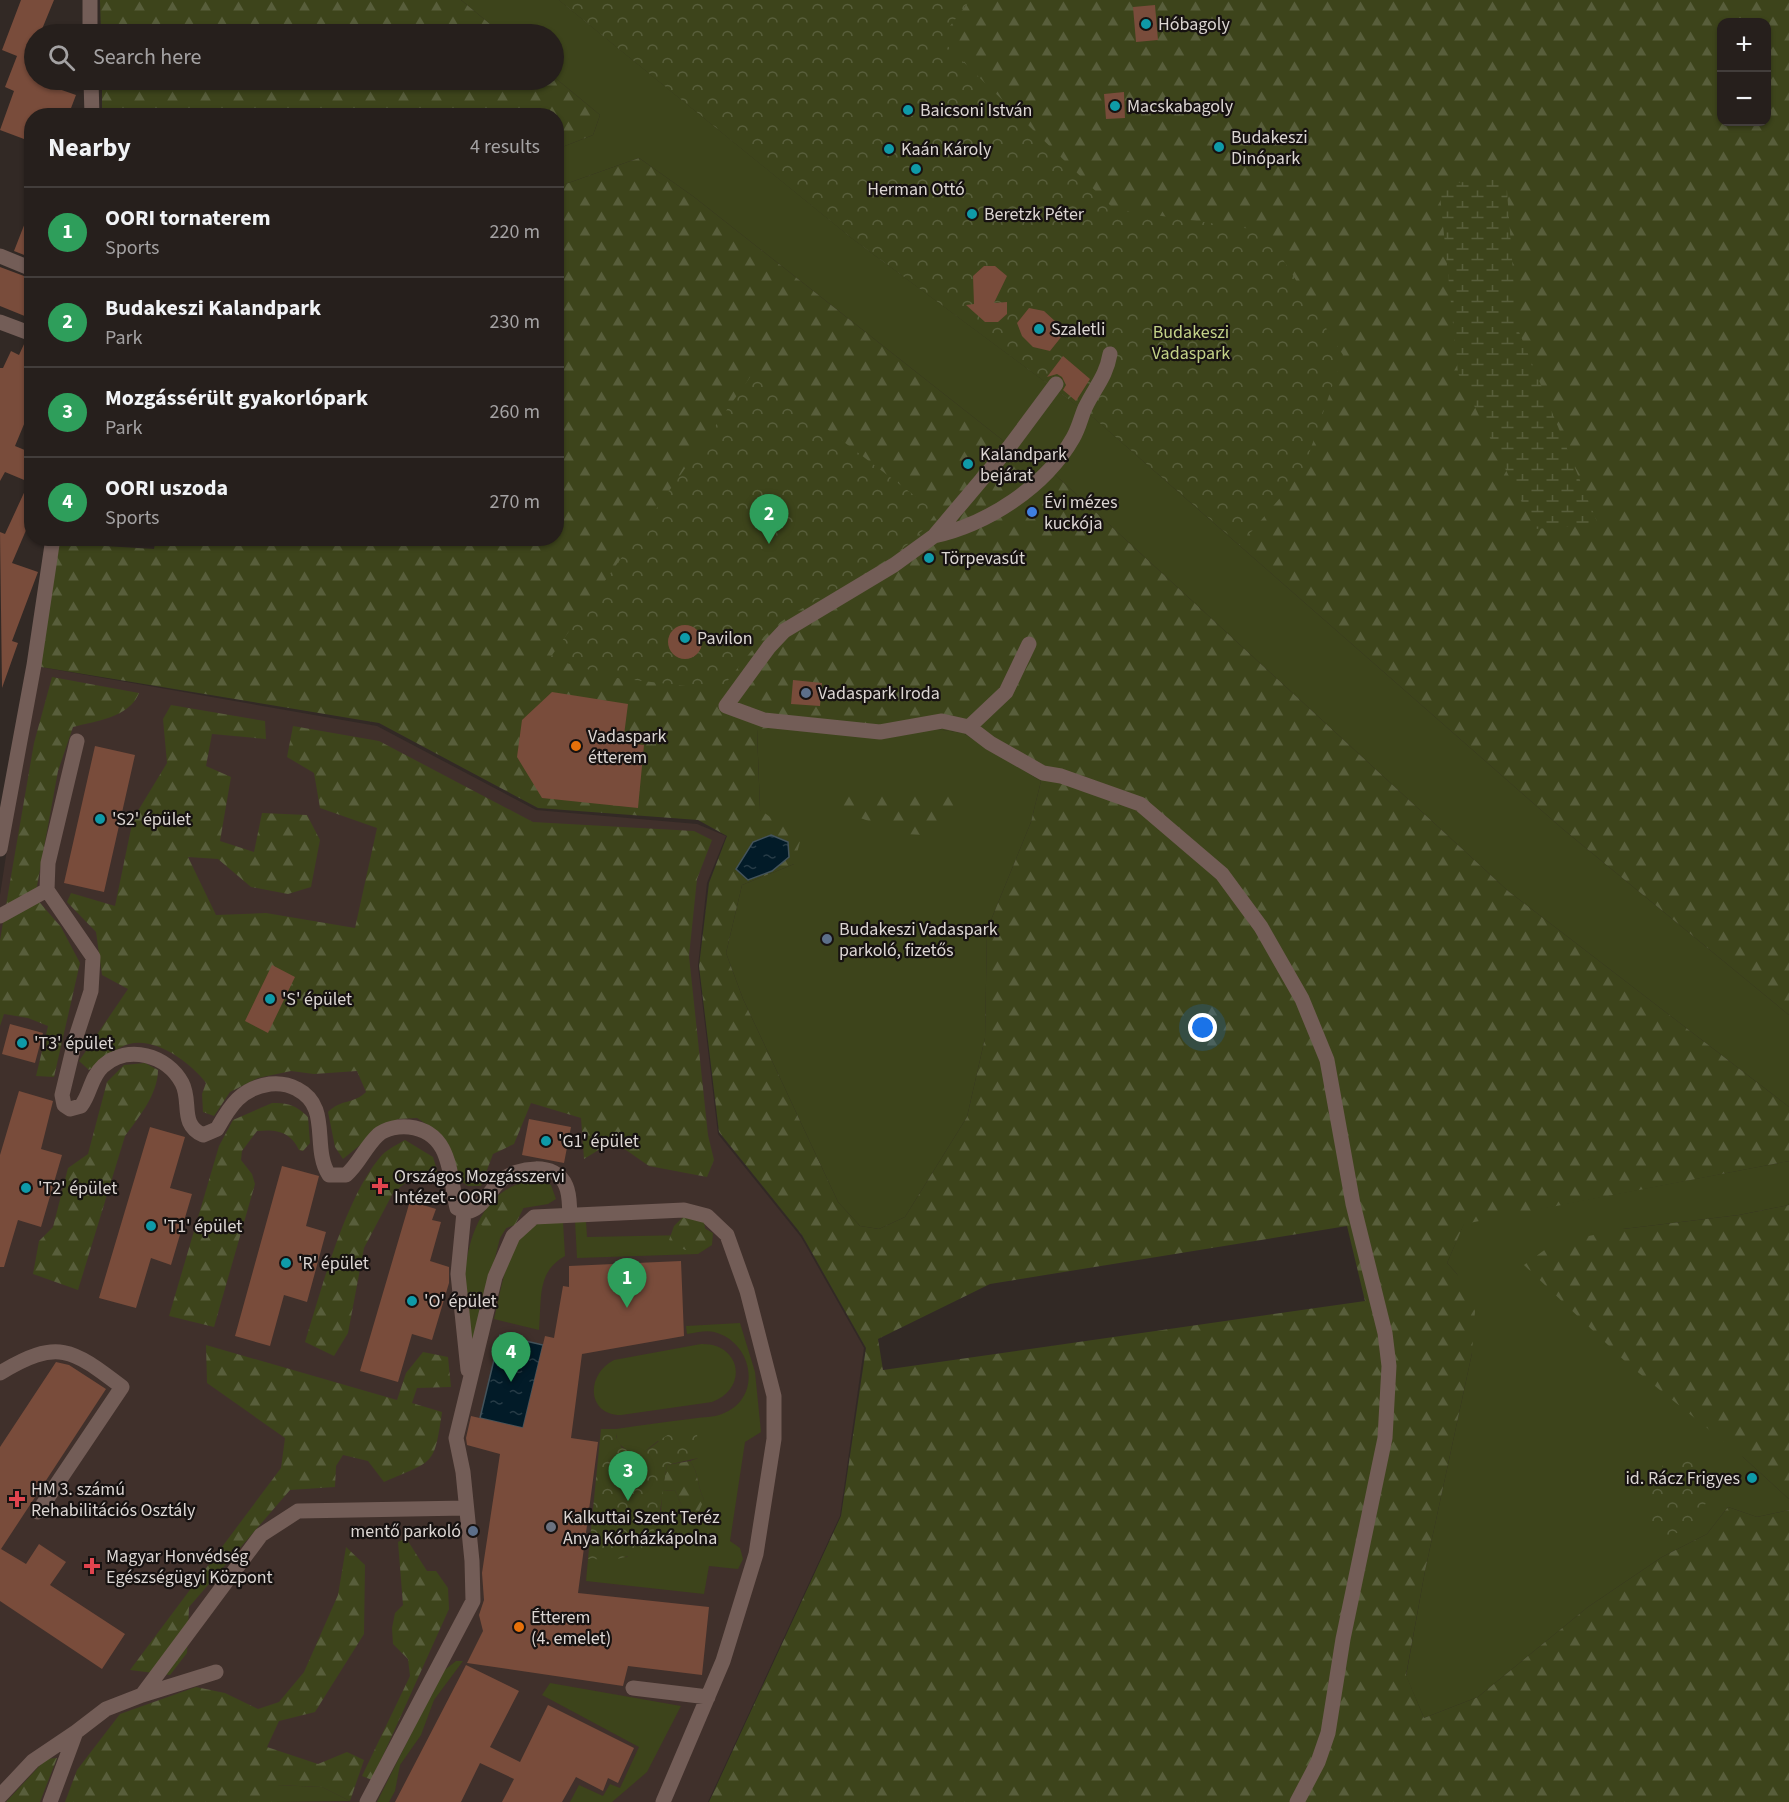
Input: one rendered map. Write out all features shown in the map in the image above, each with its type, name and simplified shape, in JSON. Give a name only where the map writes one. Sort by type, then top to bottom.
[{"type":"street","points":[[90,0],[90,24]]},
{"type":"street","points":[[91,90],[92,108]]},
{"type":"street","points":[[0,256],[24,266]]},
{"type":"street","points":[[0,322],[24,331]]},
{"type":"street","points":[[934,536],[961,530],[1028,491],[1053,466],[1074,437],[1085,407],[1107,373],[1110,354]]},
{"type":"street","points":[[1056,384],[1011,446],[934,536],[894,565],[784,631],[769,647],[726,706],[764,720],[880,732],[942,721],[969,728],[990,743],[1043,773],[1061,776],[1140,804],[1222,874],[1261,927],[1296,989],[1328,1060],[1353,1204],[1385,1333],[1389,1366],[1389,1399],[1385,1438],[1343,1639],[1328,1733],[1318,1762],[1297,1802]]},
{"type":"street","points":[[0,849],[34,665],[52,546]]},
{"type":"street","points":[[969,728],[1006,692],[1029,644]]},
{"type":"street","points":[[77,741],[48,863],[47,890],[93,957],[92,991],[76,1037],[62,1095],[64,1105],[70,1109],[81,1106],[92,1079],[104,1065],[120,1056],[139,1054],[157,1058],[172,1069],[183,1084],[187,1102],[186,1117],[190,1126],[203,1135],[217,1129],[232,1102],[250,1089],[278,1083],[291,1086],[313,1101],[318,1114],[323,1166],[328,1175],[346,1175],[381,1133],[399,1126],[429,1132],[439,1142],[450,1165],[451,1181],[458,1208],[464,1212],[471,1211],[480,1205],[500,1182],[513,1173],[537,1169],[558,1176],[566,1184],[570,1214]]},
{"type":"street","points":[[0,916],[47,890]]},
{"type":"street","points":[[367,1802],[473,1601],[463,1472],[456,1438],[495,1277],[513,1236],[534,1217],[684,1210],[706,1216],[727,1235],[747,1292],[774,1396],[774,1439],[756,1554],[723,1661],[663,1802]]},
{"type":"street","points":[[464,1212],[458,1274],[469,1382]]},
{"type":"street","points":[[0,1373],[25,1358],[63,1350],[83,1357],[122,1387],[38,1512]]},
{"type":"street","points":[[142,1695],[261,1535],[298,1511],[343,1516],[466,1509]]},
{"type":"street","points":[[0,1796],[33,1761],[106,1709],[216,1672]]},
{"type":"street","points":[[633,1688],[708,1697]]},
{"type":"street","points":[[50,1802],[76,1732]]},
{"type":"street","points":[[650,1802],[669,1786]]},
{"type":"shaded area","name":"Országos Mozgásszervi Intézet - OORI","points":[[35,666],[377,726],[536,810],[697,824],[726,836],[707,883],[698,966],[718,1134],[801,1237],[864,1348],[840,1516],[708,1802],[0,1802],[0,895]]},
{"type":"green space","points":[[100,0],[461,0],[490,24],[101,24]]},
{"type":"green space","points":[[461,0],[559,0],[853,239],[1094,418],[1564,830],[1789,1015],[1789,1107],[1508,891],[1052,472],[1010,446],[694,197],[639,158],[564,185],[564,146],[593,135],[600,115],[564,85],[564,24],[490,24]]},
{"type":"green space","points":[[559,0],[1789,0],[1789,1015],[1564,830],[1094,418],[853,239]]},
{"type":"green space","name":"Budakeszi Vadaspark","points":[[559,0],[970,0],[940,39],[1114,209],[1265,231],[1343,355],[1303,471],[1240,545],[1094,418],[853,239]]},
{"type":"green space","points":[[564,85],[600,115],[593,135],[564,146],[564,108],[102,108],[102,90],[564,90]]},
{"type":"green space","points":[[639,158],[694,197],[1010,446],[1052,472],[1508,891],[1789,1107],[1789,1161],[1464,1224],[1447,1263],[1457,1274],[1475,1311],[1472,1353],[1425,1571],[1406,1675],[1424,1718],[1478,1697],[1588,1607],[1662,1557],[1707,1534],[1728,1507],[1757,1517],[1789,1510],[1789,1802],[709,1802],[841,1516],[866,1348],[802,1235],[719,1132],[699,966],[709,883],[727,836],[698,820],[538,808],[379,723],[35,666],[56,546],[154,549],[155,546],[564,546],[564,185]],"holes":[[[774,727],[936,729],[963,733],[1041,781],[1031,822],[987,930],[985,1038],[967,1117],[905,1217],[879,1229],[860,1226],[838,1202],[743,999],[726,953],[742,885],[794,864],[801,838],[760,810],[757,730]],[[1347,1226],[1365,1301],[883,1370],[878,1339],[990,1284]]]},
{"type":"green space","points":[[1506,177],[1517,327],[1598,524],[1535,529],[1458,373],[1439,185]]},
{"type":"green space","points":[[753,373],[936,512],[923,530],[906,546],[770,630],[720,690],[617,678],[550,658]]},
{"type":"green space","points":[[52,677],[139,693],[128,708],[120,713],[73,727],[58,771],[35,897],[61,927],[80,963],[54,1077],[36,1076],[48,1026],[28,1018],[4,1014],[0,1026],[0,940],[34,743]]},
{"type":"green space","points":[[171,705],[265,721],[266,739],[212,734],[206,766],[231,777],[220,841],[254,852],[262,813],[307,815],[320,840],[311,887],[288,894],[251,887],[218,859],[188,857],[216,915],[266,913],[355,928],[377,828],[320,808],[314,773],[287,757],[293,726],[379,741],[533,822],[694,831],[712,840],[697,879],[689,956],[708,1135],[714,1160],[707,1177],[649,1166],[613,1141],[584,1159],[581,1118],[531,1103],[514,1144],[493,1154],[481,1186],[468,1186],[459,1180],[440,1133],[417,1118],[398,1119],[381,1128],[343,1159],[335,1147],[328,1112],[366,1092],[357,1071],[314,1074],[291,1071],[258,1078],[230,1092],[214,1116],[203,1112],[202,1094],[206,1083],[182,1060],[161,1048],[150,1044],[129,1044],[89,1070],[79,1061],[128,989],[102,975],[96,932],[67,902],[71,893],[115,906],[133,819],[167,763],[163,719]]},
{"type":"green space","name":"Budakeszi Vadaspark parkoló, fizetős","points":[[774,727],[936,729],[963,733],[1041,781],[1031,822],[987,930],[985,1038],[967,1117],[905,1217],[879,1229],[860,1226],[838,1202],[743,999],[726,953],[742,885],[794,864],[760,810],[757,729]]},
{"type":"green space","points":[[948,791],[966,795],[964,805],[938,831],[924,835],[905,834],[824,805],[822,795]]},
{"type":"green space","points":[[145,1063],[158,1070],[155,1088],[147,1105],[125,1136],[78,1290],[33,1274],[39,1241],[53,1227],[68,1168],[88,1154],[107,1082],[124,1065]]},
{"type":"green space","points":[[272,1103],[292,1106],[308,1117],[310,1143],[303,1151],[299,1150],[287,1135],[270,1130],[257,1131],[242,1151],[241,1160],[252,1174],[255,1184],[214,1327],[169,1316],[219,1146],[233,1120]]},
{"type":"green space","points":[[405,1140],[433,1157],[437,1170],[432,1181],[416,1174],[393,1193],[364,1248],[348,1333],[334,1356],[305,1342],[327,1270],[346,1218],[369,1173],[384,1153]]},
{"type":"green space","points":[[1789,1161],[1789,1205],[1739,1215],[1623,1229],[1743,1457],[1789,1499],[1789,1510],[1757,1517],[1728,1507],[1707,1534],[1662,1557],[1588,1607],[1478,1697],[1424,1718],[1406,1676],[1425,1571],[1472,1353],[1457,1274],[1447,1263],[1464,1223]]},
{"type":"green space","points":[[536,1180],[551,1185],[556,1199],[548,1204],[518,1209],[500,1238],[472,1350],[465,1282],[471,1240],[484,1212],[494,1200],[506,1190],[520,1183]]},
{"type":"green space","points":[[520,1198],[526,1203],[515,1225],[501,1230],[492,1230],[480,1223],[494,1204]]},
{"type":"green space","points":[[1789,1205],[1789,1499],[1743,1457],[1629,1365],[1524,1265],[1554,1243],[1623,1229],[1739,1215]]},
{"type":"green space","points":[[683,1217],[704,1221],[707,1242],[703,1249],[685,1250],[669,1240],[674,1226]]},
{"type":"green space","points":[[575,1221],[586,1221],[587,1237],[688,1235],[699,1225],[713,1233],[712,1245],[698,1254],[577,1258]]},
{"type":"green space","points":[[563,1222],[565,1256],[549,1270],[545,1279],[542,1288],[539,1330],[494,1319],[507,1267],[525,1232],[538,1224]]},
{"type":"green space","points":[[740,1323],[755,1372],[761,1432],[745,1442],[730,1541],[740,1548],[743,1559],[738,1569],[709,1566],[704,1594],[586,1581],[588,1559],[627,1557],[661,1511],[662,1491],[675,1490],[682,1506],[704,1500],[690,1461],[698,1458],[658,1441],[644,1452],[632,1451],[620,1444],[616,1429],[714,1416],[735,1407],[744,1396],[748,1384],[745,1358],[728,1338],[711,1331],[687,1334],[686,1326]]},
{"type":"green space","points":[[701,1344],[725,1351],[732,1358],[735,1367],[732,1387],[712,1402],[621,1415],[601,1408],[596,1401],[594,1393],[598,1374],[614,1360]]},
{"type":"green space","points":[[206,1345],[397,1400],[406,1373],[423,1352],[448,1357],[451,1387],[417,1388],[412,1403],[442,1412],[437,1443],[429,1459],[413,1470],[384,1482],[368,1461],[343,1455],[336,1466],[335,1487],[290,1490],[189,1607],[187,1653],[170,1675],[130,1670],[281,1468],[285,1438],[207,1383]]},
{"type":"green space","points":[[601,1429],[616,1429],[616,1437],[622,1448],[644,1452],[674,1432],[689,1429],[697,1431],[698,1458],[667,1465],[658,1519],[647,1542],[638,1551],[625,1557],[607,1560],[588,1559]]},
{"type":"green space","points":[[1680,1455],[1699,1468],[1711,1492],[1695,1526],[1650,1543],[1651,1494],[1664,1462]]},
{"type":"green space","points":[[690,1461],[704,1500],[699,1511],[689,1512],[682,1506],[675,1490],[662,1491],[667,1465]]},
{"type":"green space","points":[[406,1538],[427,1571],[436,1571],[448,1588],[449,1609],[372,1780],[362,1776],[410,1676],[408,1659],[393,1644],[392,1628],[395,1613],[403,1605],[398,1542]]},
{"type":"green space","points":[[346,1547],[365,1565],[364,1634],[315,1712],[279,1721],[267,1747],[318,1764],[347,1752],[364,1760],[350,1801],[322,1787],[278,1785],[277,1802],[65,1802],[77,1770],[120,1714],[196,1687],[225,1693],[258,1709],[279,1702],[304,1672],[338,1595]]},
{"type":"green space","points":[[456,1661],[463,1661],[434,1700],[421,1735],[400,1765],[395,1791],[389,1802],[377,1802],[442,1672]]},
{"type":"green space","points":[[550,1683],[681,1706],[647,1772],[612,1802],[570,1802],[579,1785],[603,1796],[610,1784],[620,1788],[639,1747],[542,1695]]},
{"type":"green space","points":[[57,1758],[40,1802],[6,1802],[46,1759]]},
{"type":"green space","points":[[277,1785],[322,1787],[350,1801],[277,1802]]},
{"type":"water","points":[[771,835],[788,842],[789,857],[772,871],[748,880],[736,869],[753,842]]},
{"type":"water","points":[[500,1335],[543,1345],[523,1428],[480,1418]]},
{"type":"building","points":[[21,0],[54,0],[44,24],[24,24],[24,90],[62,90],[76,95],[71,108],[24,108],[24,139],[0,130],[14,91],[5,87],[17,56],[2,50]]},
{"type":"building","name":"Hóbagoly","points":[[1155,5],[1158,40],[1136,42],[1133,7]]},
{"type":"building","name":"Macskabagoly","points":[[1124,92],[1125,118],[1106,119],[1104,94]]},
{"type":"building","points":[[24,225],[24,255],[14,251]]},
{"type":"building","points":[[984,266],[995,266],[1007,276],[994,303],[1007,302],[1007,314],[998,322],[985,322],[966,305],[974,304],[973,276]]},
{"type":"building","points":[[0,267],[24,276],[24,316],[0,306]]},
{"type":"building","name":"Szaletli","points":[[1029,308],[1044,311],[1056,322],[1062,336],[1050,351],[1033,347],[1022,336],[1017,323]]},
{"type":"building","points":[[24,344],[24,424],[15,446],[24,450],[24,480],[5,472],[0,481],[0,368],[3,368],[11,351],[19,355]]},
{"type":"building","points":[[1063,356],[1090,379],[1076,401],[1063,390],[1066,385],[1062,377],[1057,374],[1047,377]]},
{"type":"building","points":[[24,493],[24,535],[12,563],[38,572],[12,641],[18,643],[2,688],[0,532],[5,534]]},
{"type":"building","name":"Pavilon","points":[[685,625],[697,630],[702,642],[697,654],[685,659],[673,654],[668,642],[673,630]]},
{"type":"building","name":"Vadaspark Iroda","points":[[793,680],[822,683],[820,706],[791,704]]},
{"type":"building","points":[[552,692],[628,704],[623,743],[644,745],[638,808],[542,798],[517,757],[522,720]]},
{"type":"building","name":"'S2' épület","points":[[95,746],[135,755],[104,892],[64,883]]},
{"type":"building","name":"'S' épület","points":[[272,965],[295,977],[268,1033],[245,1021]]},
{"type":"building","name":"'T3' épület","points":[[10,1024],[43,1033],[35,1063],[2,1054]]},
{"type":"building","name":"'T2' épület","points":[[19,1091],[53,1101],[41,1149],[62,1155],[41,1227],[18,1220],[4,1267],[0,1267],[0,1155]]},
{"type":"building","name":"'G1' épület","points":[[529,1119],[571,1127],[564,1163],[522,1155]]},
{"type":"building","name":"'T1' épület","points":[[150,1127],[185,1137],[170,1188],[192,1194],[171,1265],[151,1258],[136,1308],[99,1298]]},
{"type":"building","name":"'R' épület","points":[[282,1166],[319,1176],[306,1226],[326,1232],[307,1302],[284,1295],[270,1346],[235,1336]]},
{"type":"building","name":"'O' épület","points":[[410,1201],[436,1209],[432,1220],[441,1222],[430,1261],[449,1267],[449,1283],[432,1340],[412,1334],[398,1382],[360,1371]]},
{"type":"building","points":[[681,1261],[684,1336],[582,1354],[571,1438],[598,1442],[578,1593],[709,1607],[702,1675],[628,1666],[623,1686],[467,1663],[483,1631],[479,1615],[484,1600],[482,1573],[500,1454],[467,1445],[466,1438],[471,1416],[523,1428],[545,1336],[554,1338],[563,1286],[569,1287],[569,1266]]},
{"type":"building","points":[[56,1362],[69,1365],[106,1389],[1,1549],[26,1564],[39,1544],[66,1562],[50,1585],[125,1634],[102,1669],[0,1601],[0,1447]]},
{"type":"building","points":[[466,1665],[519,1691],[490,1747],[520,1762],[548,1705],[634,1748],[618,1783],[608,1778],[603,1791],[576,1777],[562,1802],[502,1802],[514,1779],[480,1763],[461,1802],[395,1802]]},
{"type":"place","name":"Hóbagoly","points":[[1146,24]]},
{"type":"place","name":"Macskabagoly","points":[[1115,106]]},
{"type":"place","name":"Baicsoni István","points":[[908,110]]},
{"type":"place","name":"Budakeszi Dinópark","points":[[1219,147]]},
{"type":"place","name":"Kaán Károly","points":[[889,149]]},
{"type":"place","name":"Herman Ottó","points":[[916,169]]},
{"type":"place","name":"Beretzk Péter","points":[[972,214]]},
{"type":"place","name":"Szaletli","points":[[1039,329]]},
{"type":"place","name":"Kalandpark bejárat","points":[[968,464]]},
{"type":"place","name":"Évi mézes kuckója","points":[[1032,512]]},
{"type":"place","name":"Budakeszi Kalandpark","points":[[769,544]]},
{"type":"place","name":"Törpevasút","points":[[929,558]]},
{"type":"place","name":"Pavilon","points":[[685,638]]},
{"type":"place","name":"Vadaspark Iroda","points":[[806,693]]},
{"type":"place","name":"Vadaspark étterem","points":[[576,746]]},
{"type":"place","name":"'S2' épület","points":[[100,819]]},
{"type":"place","name":"Budakeszi Vadaspark parkoló, fizetős","points":[[827,939]]},
{"type":"place","name":"'S' épület","points":[[270,999]]},
{"type":"place","name":"'T3' épület","points":[[22,1043]]},
{"type":"place","name":"'G1' épület","points":[[546,1141]]},
{"type":"place","name":"Országos Mozgásszervi Intézet - OORI","points":[[380,1186]]},
{"type":"place","name":"'T2' épület","points":[[26,1188]]},
{"type":"place","name":"'T1' épület","points":[[151,1226]]},
{"type":"place","name":"'R' épület","points":[[286,1263]]},
{"type":"place","name":"'O' épület","points":[[412,1301]]},
{"type":"place","name":"OORI tornaterem","points":[[627,1308]]},
{"type":"place","name":"OORI uszoda","points":[[511,1382]]},
{"type":"place","name":"id. Rácz Frigyes","points":[[1752,1478]]},
{"type":"place","name":"HM 3. számú Rehabilitációs Osztály","points":[[17,1499]]},
{"type":"place","name":"Mozgássérült gyakorlópark","points":[[628,1501]]},
{"type":"place","name":"Kalkuttai Szent Teréz Anya Kórházkápolna","points":[[551,1527]]},
{"type":"place","name":"mentő parkoló","points":[[473,1531]]},
{"type":"place","name":"Magyar Honvédség Egészségügyi Központ","points":[[92,1566]]},
{"type":"place","name":"Étterem (4. emelet)","points":[[519,1627]]}]
